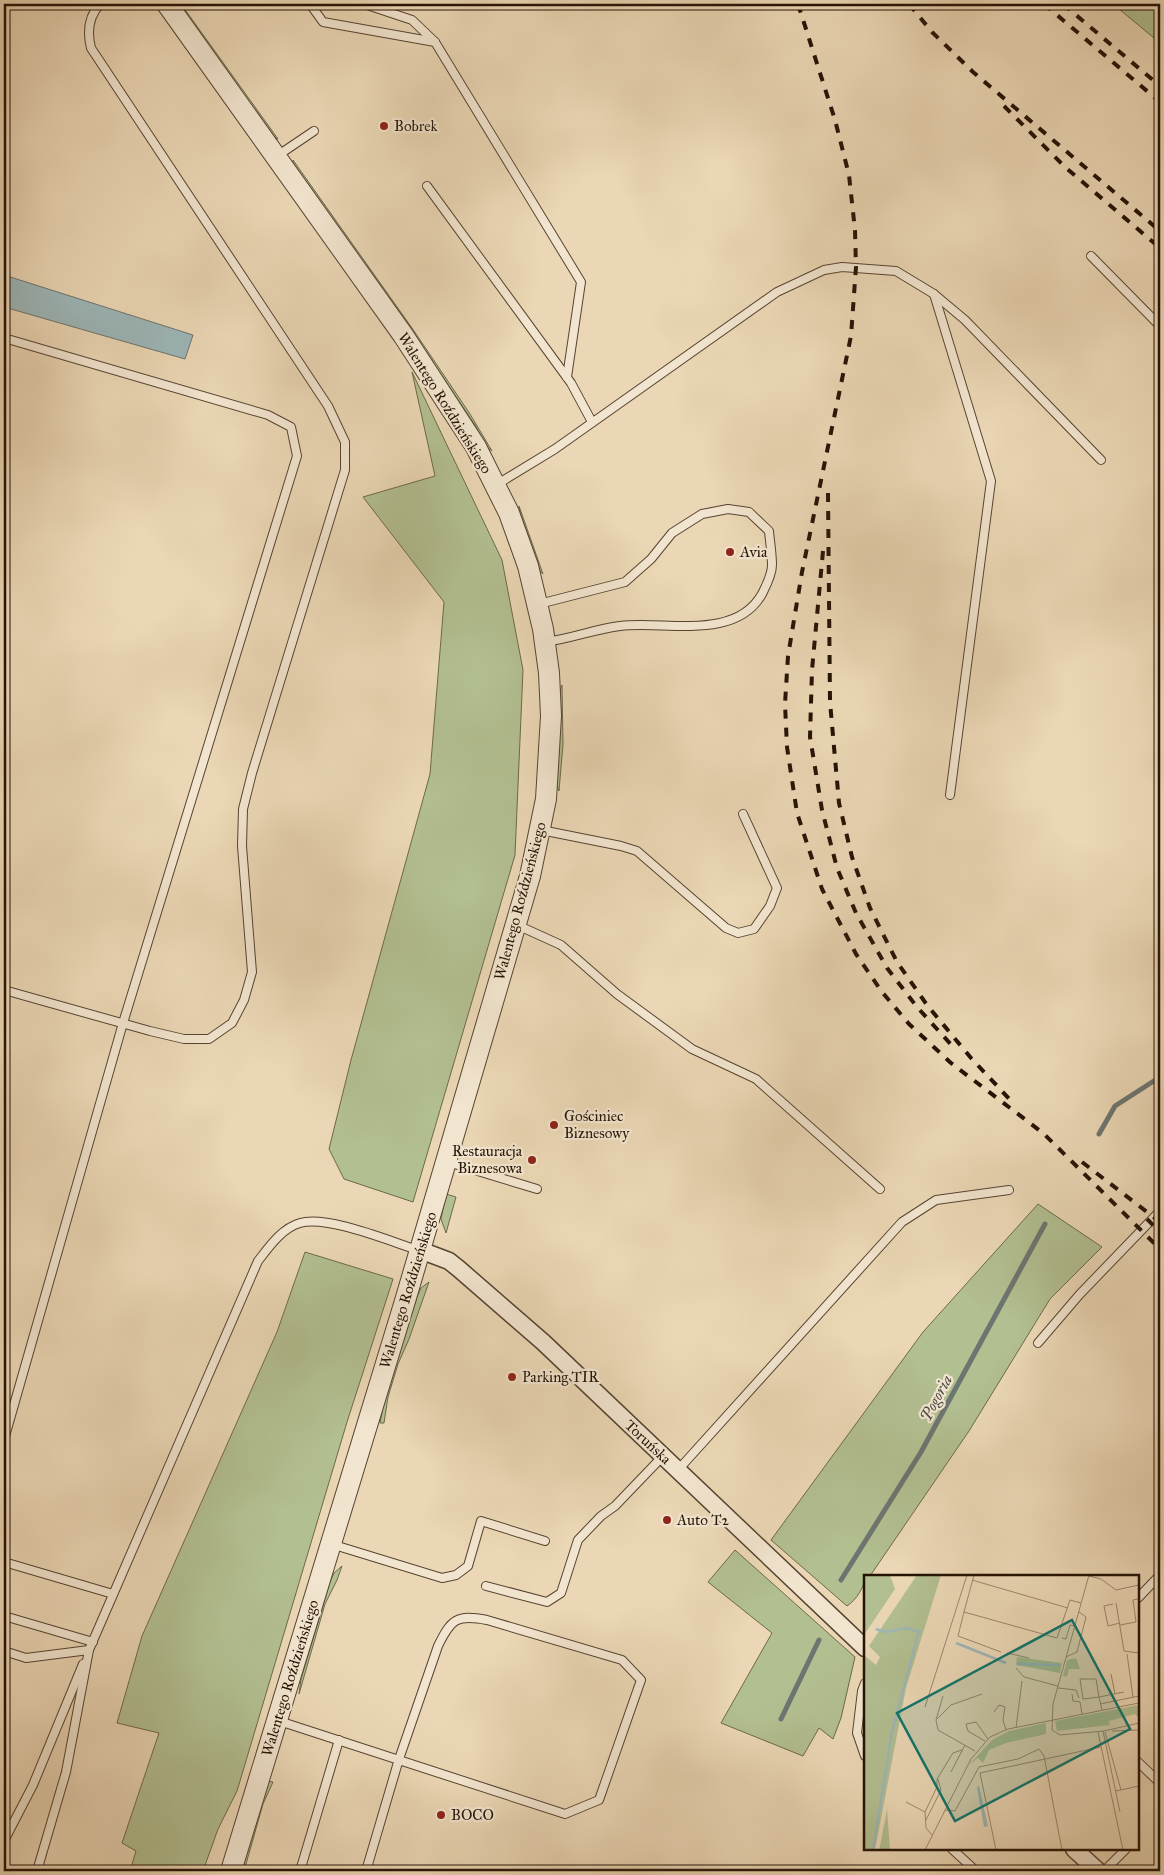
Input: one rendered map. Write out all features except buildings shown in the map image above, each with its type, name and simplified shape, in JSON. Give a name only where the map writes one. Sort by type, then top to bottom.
[{"type":"street","name":"Walentego Roździeńskiego","points":[[166,4],[403,335],[476,447],[496,485],[519,538],[538,604],[545,642],[550,689],[551,744],[546,799],[536,853],[420,1250],[231,1871]]},
{"type":"street","name":"Toruńska","points":[[420,1250],[442,1259],[459,1269],[542,1342],[864,1647]]},
{"type":"street","points":[[1075,1850],[1098,1871]]},
{"type":"lane","points":[[4,990],[184,1039],[209,1039],[232,1023],[244,1000],[252,972],[242,846],[243,809],[252,773],[345,470],[345,442],[328,406],[98,59],[89,39],[91,18],[100,4]]},
{"type":"lane","points":[[310,4],[323,22],[435,42]]},
{"type":"lane","points":[[364,4],[412,20],[435,42],[581,282],[567,378]]},
{"type":"lane","points":[[276,157],[314,131]]},
{"type":"lane","points":[[427,186],[567,378],[592,422]]},
{"type":"lane","points":[[1091,256],[1160,326]]},
{"type":"lane","points":[[496,485],[555,449],[777,292],[824,270],[842,267],[896,271],[934,294],[965,320],[1101,460]]},
{"type":"lane","points":[[934,294],[991,481],[950,795]]},
{"type":"lane","points":[[4,338],[268,415],[291,426],[297,456],[122,1023],[4,1440]]},
{"type":"lane","points":[[538,604],[625,582],[651,559],[672,533],[702,514],[728,509],[749,512],[769,531],[772,567],[765,588],[757,604],[733,619],[701,626],[620,626],[545,642]]},
{"type":"lane","points":[[540,830],[621,846],[637,851],[726,928],[738,933],[754,929],[770,906],[777,888],[743,814]]},
{"type":"lane","points":[[515,925],[561,945],[618,994],[692,1049],[756,1079],[880,1189]]},
{"type":"lane","points":[[446,1161],[537,1189]]},
{"type":"lane","points":[[678,1470],[902,1222],[936,1200],[1009,1190]]},
{"type":"lane","points":[[1038,1343],[1080,1294],[1160,1211]]},
{"type":"lane","points":[[4,1840],[33,1785],[89,1650],[258,1261],[267,1248],[288,1229],[299,1223],[317,1220],[334,1223],[420,1250]]},
{"type":"lane","points":[[486,1586],[547,1602],[561,1593],[578,1540],[601,1516],[615,1506],[663,1456]]},
{"type":"lane","points":[[331,1544],[442,1578],[456,1575],[468,1566],[481,1522],[545,1541]]},
{"type":"lane","points":[[4,1562],[114,1594]]},
{"type":"lane","points":[[1139,1597],[1160,1575]]},
{"type":"lane","points":[[4,1616],[93,1642]]},
{"type":"lane","points":[[277,1720],[399,1759],[565,1814],[600,1800],[641,1680],[622,1660],[487,1620],[470,1617],[456,1620],[445,1630],[438,1646],[399,1759],[366,1871]]},
{"type":"lane","points":[[4,1651],[26,1658],[89,1650]]},
{"type":"lane","points":[[37,1871],[66,1772],[89,1650]]},
{"type":"lane","points":[[864,1686],[857,1733],[864,1753]]},
{"type":"lane","points":[[300,1871],[339,1740]]},
{"type":"lane","points":[[1139,1763],[1160,1783]]},
{"type":"lane","points":[[953,1850],[976,1871]]},
{"type":"lane","points":[[1104,1871],[1125,1850]]},
{"type":"green space","points":[[178,4],[181,4],[278,139],[273,137]]},
{"type":"green space","points":[[1113,4],[1160,4],[1160,43]]},
{"type":"green space","points":[[293,160],[412,328],[470,414],[492,451],[487,447],[475,425],[410,329],[293,164]]},
{"type":"green space","points":[[412,372],[502,560],[523,670],[515,855],[413,1202],[344,1179],[329,1149],[351,1060],[430,774],[444,602],[363,497],[435,476]]},
{"type":"green space","points":[[519,506],[543,574],[540,571]]},
{"type":"green space","points":[[562,685],[563,744],[559,791],[557,786],[560,690]]},
{"type":"green space","points":[[446,1194],[456,1197],[446,1233],[441,1219]]},
{"type":"green space","points":[[1038,1204],[1102,1247],[1050,1299],[969,1431],[871,1575],[864,1575],[859,1593],[847,1606],[771,1540],[923,1332]]},
{"type":"green space","points":[[305,1252],[393,1279],[347,1422],[237,1791],[218,1829],[203,1871],[130,1871],[136,1851],[122,1843],[159,1733],[117,1723],[142,1636],[277,1332]]},
{"type":"green space","points":[[429,1282],[398,1364],[388,1397],[384,1423],[380,1423],[384,1402],[417,1297],[421,1288]]},
{"type":"green space","points":[[735,1550],[855,1657],[841,1718],[833,1739],[819,1728],[803,1756],[721,1723],[772,1633],[708,1582]]},
{"type":"green space","points":[[342,1566],[325,1604],[299,1694],[301,1679],[330,1582],[334,1573]]},
{"type":"green space","points":[[268,1781],[273,1782],[263,1804],[244,1871],[241,1871]]},
{"type":"water","points":[[4,275],[193,335],[185,359],[4,307]]},
{"type":"waterway","name":"Pogoria","points":[[1099,1134],[1115,1106],[1160,1077]]},
{"type":"waterway","name":"Pogoria","points":[[841,1580],[921,1452],[1045,1224]]},
{"type":"waterway","name":"Pogoria","points":[[781,1719],[819,1640]]},
{"type":"railway","points":[[798,4],[835,120],[849,175],[855,230],[856,267],[851,336],[802,572],[788,656],[785,704],[787,747],[797,813],[822,889],[856,954],[882,992],[909,1024],[951,1063],[1043,1133],[1160,1249]]},
{"type":"railway","points":[[909,4],[932,32],[973,72],[1160,231]]},
{"type":"railway","points":[[1044,4],[1160,102]]},
{"type":"railway","points":[[1063,4],[1160,86]]},
{"type":"railway","points":[[1004,106],[1065,167],[1160,248]]},
{"type":"railway","points":[[828,493],[830,702],[839,803],[852,857],[870,908],[897,962],[927,1005],[971,1058],[1014,1104]]},
{"type":"railway","points":[[823,551],[812,670],[810,737],[822,810],[837,868],[856,913],[887,968],[917,1007],[956,1050]]},
{"type":"railway","points":[[1082,1162],[1160,1222]]},
{"type":"railway","points":[[1147,1219],[1160,1232]]},
{"type":"place","name":"Bobrek","points":[[384,126]]},
{"type":"place","name":"Avia","points":[[730,552]]},
{"type":"place","name":"Gościniec Biznesowy","points":[[554,1125]]},
{"type":"place","name":"Restauracja Biznesowa","points":[[532,1160]]},
{"type":"place","name":"Parking TIR","points":[[512,1377]]},
{"type":"place","name":"Auto T2","points":[[667,1520]]},
{"type":"place","name":"BOCO","points":[[441,1815]]}]
